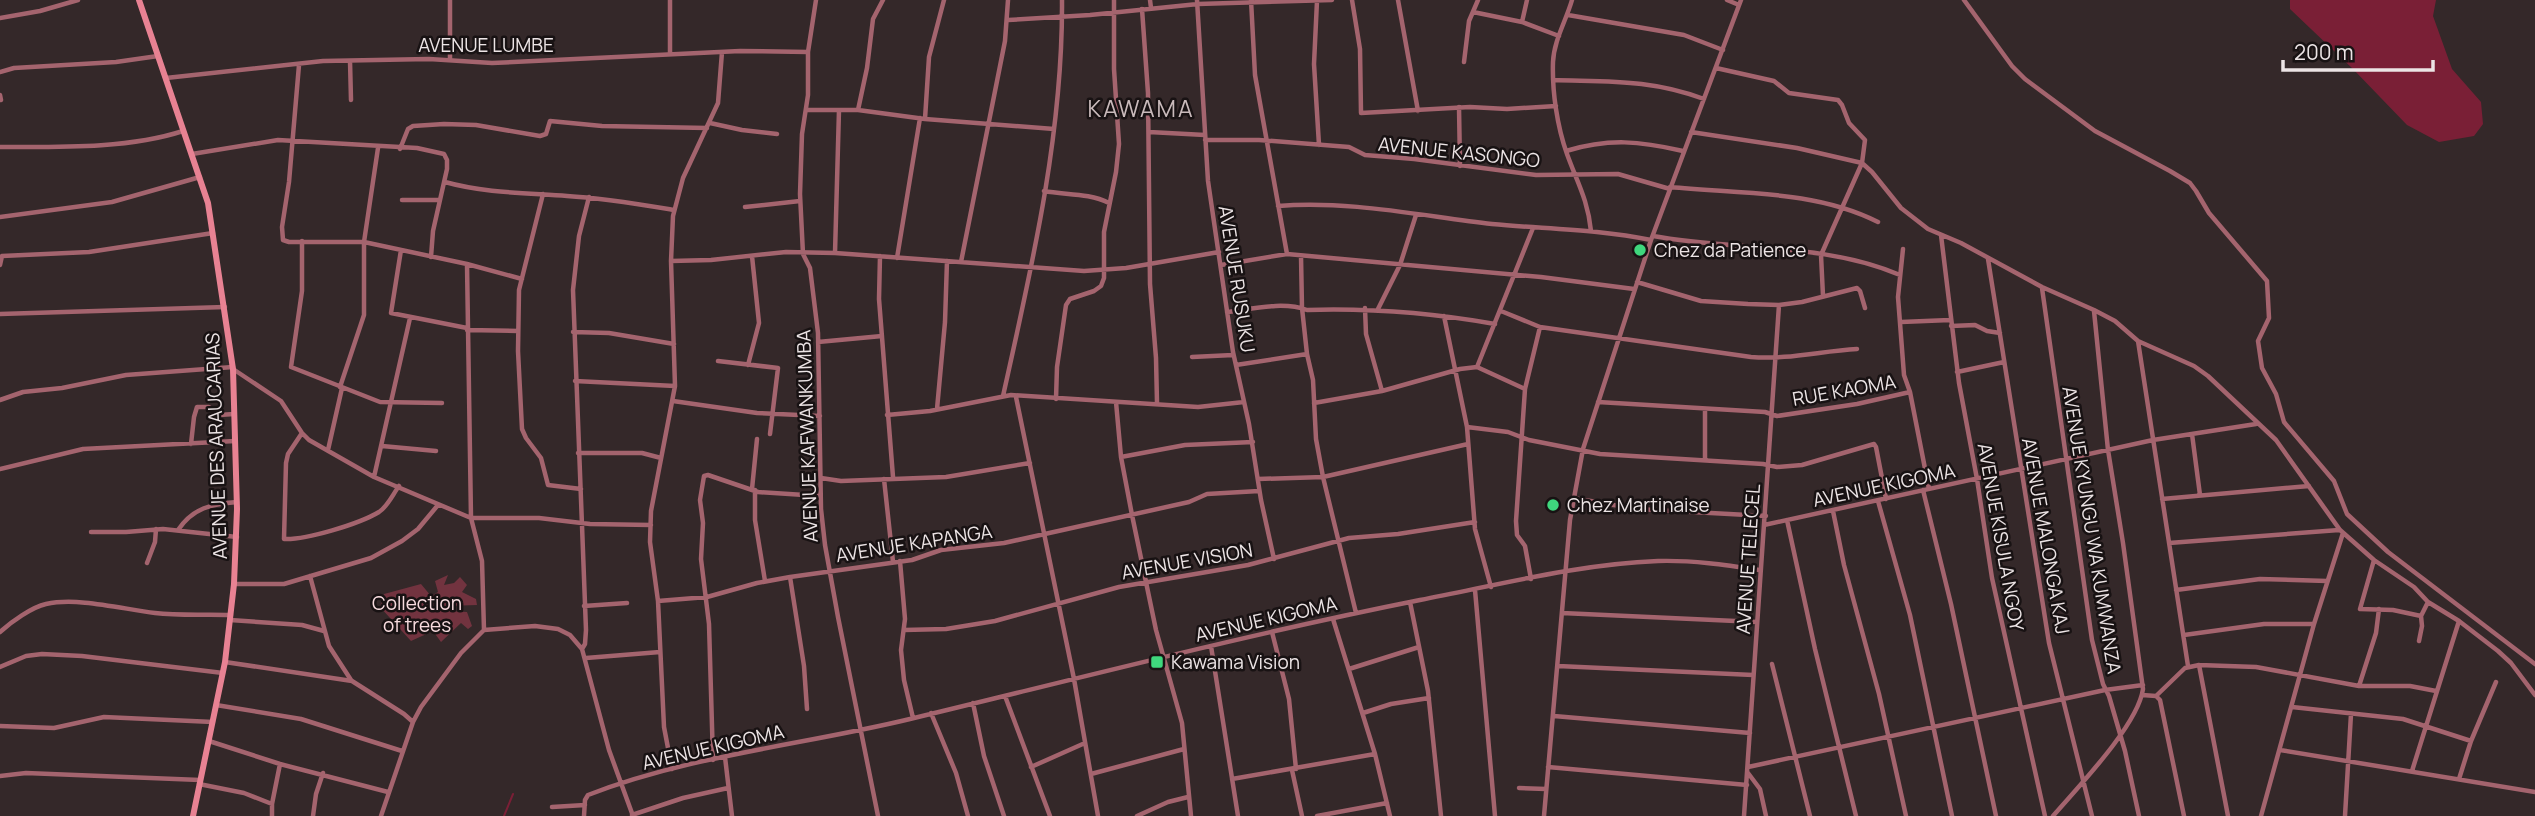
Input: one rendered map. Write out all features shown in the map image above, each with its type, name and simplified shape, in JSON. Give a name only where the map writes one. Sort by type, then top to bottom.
[{"type":"street","points":[[0,18],[40,11],[78,0]]},
{"type":"street","name":"AVENUE DES ARAUCARIAS","points":[[141,0],[208,203],[233,368],[237,502],[234,584],[225,662],[193,816]]},
{"type":"street","points":[[450,0],[450,60]]},
{"type":"street","points":[[670,0],[670,53]]},
{"type":"street","name":"AVENUE KAFWANKUMBA","points":[[816,0],[808,52],[807,110],[802,134],[800,201],[803,254],[810,268],[818,342],[820,496],[825,545],[878,816]]},
{"type":"street","points":[[858,110],[871,46],[873,19],[883,0]]},
{"type":"street","points":[[897,258],[923,118],[929,57],[944,0]]},
{"type":"street","points":[[961,262],[1008,20],[1008,0]]},
{"type":"street","points":[[1003,396],[1030,268],[1058,104],[1062,0]]},
{"type":"street","points":[[1056,399],[1057,367],[1066,305],[1070,299],[1085,296],[1101,286],[1104,278],[1104,232],[1119,144],[1114,69],[1114,0]]},
{"type":"street","points":[[1150,0],[1151,8]]},
{"type":"street","points":[[1317,0],[1314,64],[1319,145]]},
{"type":"street","points":[[1008,20],[1198,2],[1332,0]]},
{"type":"street","points":[[1352,0],[1360,48],[1361,113],[1459,107],[1507,109],[1556,106]]},
{"type":"street","points":[[1398,0],[1418,111]]},
{"type":"street","points":[[1464,62],[1467,32],[1478,0]]},
{"type":"street","points":[[1522,22],[1527,0]]},
{"type":"street","points":[[1572,0],[1554,53],[1553,79],[1566,151],[1586,199],[1591,231]]},
{"type":"street","points":[[1544,816],[1573,498],[1583,449],[1634,289],[1740,2],[1727,0]]},
{"type":"street","points":[[1964,0],[2012,66],[2025,79],[2095,131],[2190,183],[2210,213],[2267,281],[2269,318],[2258,341],[2262,368],[2276,394],[2284,422],[2334,481],[2347,513],[2388,552],[2535,664]]},
{"type":"street","points":[[1251,1],[1253,61],[1287,254]]},
{"type":"street","name":"AVENUE RUSUKU","points":[[1198,2],[1208,181],[1233,355],[1253,442],[1259,491],[1274,559]]},
{"type":"street","points":[[1142,9],[1149,132],[1157,403]]},
{"type":"street","points":[[1473,12],[1522,22],[1559,36]]},
{"type":"street","points":[[1568,15],[1684,35],[1723,50]]},
{"type":"street","name":"AVENUE LUMBE","points":[[166,78],[350,61],[450,60],[492,63],[670,53],[757,50],[808,52]]},
{"type":"street","points":[[672,769],[664,727],[658,601],[650,542],[653,492],[675,386],[671,261],[674,210],[683,178],[709,126],[720,92],[722,52]]},
{"type":"street","points":[[0,72],[14,68],[116,62],[158,56]]},
{"type":"street","points":[[350,61],[351,100]]},
{"type":"street","points":[[299,65],[281,236],[285,241],[364,242],[522,279]]},
{"type":"street","points":[[1716,68],[1774,80],[1790,93],[1838,100],[1849,123],[1865,140],[1862,163],[1821,255],[1823,296]]},
{"type":"street","points":[[1553,79],[1641,82],[1676,89],[1704,99]]},
{"type":"street","points":[[1459,107],[1460,166]]},
{"type":"street","points":[[807,110],[858,110],[1054,129]]},
{"type":"street","points":[[835,253],[839,110]]},
{"type":"street","points":[[400,149],[408,129],[444,124],[476,125],[540,136],[546,134],[550,121],[602,126],[709,126],[777,134]]},
{"type":"street","points":[[0,147],[122,142],[184,131]]},
{"type":"street","name":"AVENUE KASONGO","points":[[1149,132],[1349,147],[1364,155],[1536,175],[1618,174],[1670,188],[1763,194],[1841,206],[1878,222]]},
{"type":"street","points":[[1691,132],[1797,148],[1862,163],[1901,208],[1928,229],[2042,287],[2094,310],[2115,321],[2138,341],[2194,366],[2213,380],[2276,440],[2341,531],[2374,560],[2407,581],[2428,602],[2459,621],[2507,659],[2535,695]]},
{"type":"street","points":[[192,154],[268,141],[417,148],[444,154],[447,160],[445,182],[433,231],[431,257]]},
{"type":"street","points":[[1566,151],[1598,143],[1625,141],[1683,151]]},
{"type":"street","points":[[327,450],[341,387],[364,315],[364,242],[378,148]]},
{"type":"street","points":[[0,217],[112,202],[200,177]]},
{"type":"street","points":[[445,182],[468,188],[589,197],[674,210]]},
{"type":"street","points":[[1044,191],[1093,197],[1109,203]]},
{"type":"street","points":[[543,194],[519,299],[523,432],[541,458],[548,485],[581,489]]},
{"type":"street","points":[[582,649],[586,641],[583,523],[573,332],[579,236],[589,197]]},
{"type":"street","points":[[402,200],[440,201]]},
{"type":"street","points":[[745,207],[800,201]]},
{"type":"street","points":[[1278,206],[1330,206],[1722,246],[1794,249],[1865,261],[1900,275]]},
{"type":"street","points":[[1378,309],[1400,265],[1416,215]]},
{"type":"street","points":[[1477,367],[1533,228]]},
{"type":"street","points":[[0,265],[4,256],[82,253],[213,233]]},
{"type":"street","name":"AVENUE KISULA NGOY","points":[[1941,235],[1957,372],[1992,578],[2046,816]]},
{"type":"street","points":[[302,242],[302,291],[290,366],[375,401],[391,404],[442,403]]},
{"type":"street","name":"RUE KAOMA","points":[[1598,402],[1765,412],[1772,415],[1804,412],[1910,392],[1904,375],[1898,297],[1903,249]]},
{"type":"street","points":[[401,250],[391,312],[467,329],[519,331]]},
{"type":"street","points":[[671,261],[711,260],[786,252],[835,253],[1060,271],[1102,271],[1219,252]]},
{"type":"street","points":[[1221,265],[1287,254],[1634,289]]},
{"type":"street","points":[[748,365],[757,338],[759,315],[752,256]]},
{"type":"street","points":[[880,256],[879,299],[893,477]]},
{"type":"street","points":[[1301,256],[1302,308],[1307,354],[1312,372],[1316,439],[1322,477],[1356,613]]},
{"type":"street","name":"AVENUE MALONGA KAJ","points":[[1988,258],[2049,643],[2092,816]]},
{"type":"street","points":[[937,409],[945,322],[947,261]]},
{"type":"street","points":[[467,264],[471,518],[482,561],[484,630]]},
{"type":"street","points":[[1637,282],[1710,303],[1779,305],[1857,288],[1865,308]]},
{"type":"street","name":"AVENUE KYUNGU WA KUMWANZA","points":[[2042,287],[2089,620],[2139,816]]},
{"type":"street","name":"AVENUE TELECEL","points":[[1744,816],[1779,305]]},
{"type":"street","points":[[0,314],[225,307]]},
{"type":"street","points":[[1227,312],[1260,308],[1365,308],[1495,324]]},
{"type":"street","points":[[1365,308],[1366,334],[1382,391]]},
{"type":"street","points":[[1502,310],[1540,327],[1777,359],[1821,351],[1857,349]]},
{"type":"street","points":[[2053,816],[2119,735],[2139,705],[2143,685],[2108,450],[2094,310]]},
{"type":"street","points":[[1444,316],[1466,427],[1475,522],[1491,587]]},
{"type":"street","points":[[374,477],[410,318]]},
{"type":"street","points":[[1901,323],[1950,320]]},
{"type":"street","points":[[1951,326],[1975,325],[2000,333]]},
{"type":"street","points":[[1531,579],[1526,548],[1516,533],[1525,388],[1540,327]]},
{"type":"street","points":[[573,332],[609,333],[674,344]]},
{"type":"street","points":[[818,342],[882,336]]},
{"type":"street","points":[[2138,341],[2188,666]]},
{"type":"street","points":[[1236,365],[1307,354]]},
{"type":"street","points":[[1192,356],[1233,355]]},
{"type":"street","points":[[718,360],[778,369],[770,434]]},
{"type":"street","points":[[1957,372],[2004,362]]},
{"type":"street","points":[[1314,403],[1382,391],[1456,370],[1477,367],[1525,388]]},
{"type":"street","points":[[0,400],[23,393],[126,375],[233,368],[281,401],[302,433],[327,450],[374,477],[471,518],[539,518],[583,523],[651,525]]},
{"type":"street","points":[[575,380],[675,386]]},
{"type":"street","points":[[1910,392],[1926,489],[1996,816]]},
{"type":"street","points":[[887,415],[937,409],[1003,396],[1207,407],[1244,402]]},
{"type":"street","points":[[1016,397],[1074,679],[1098,816]]},
{"type":"street","points":[[673,401],[772,415],[820,415]]},
{"type":"street","points":[[1116,402],[1121,457],[1132,515],[1163,656],[1180,714],[1191,816]]},
{"type":"street","points":[[191,444],[197,407],[209,407],[219,415],[234,414]]},
{"type":"street","points":[[1704,460],[1705,409]]},
{"type":"street","name":"AVENUE KIGOMA","points":[[1764,525],[2153,440],[2257,424]]},
{"type":"street","points":[[1466,427],[1480,427],[1529,440],[1607,455],[1779,467],[1809,464],[1868,445],[1876,447],[1886,499]]},
{"type":"street","points":[[302,433],[288,454],[286,463],[284,539],[327,531],[362,520],[384,508],[399,486]]},
{"type":"street","points":[[2192,434],[2200,495]]},
{"type":"street","points":[[757,439],[753,490],[765,581]]},
{"type":"street","points":[[0,469],[72,451],[235,441]]},
{"type":"street","points":[[1121,457],[1185,445],[1253,442]]},
{"type":"street","points":[[1258,479],[1322,477],[1468,444]]},
{"type":"street","points":[[382,446],[420,452],[436,451]]},
{"type":"street","points":[[578,453],[642,453],[661,458]]},
{"type":"street","points":[[821,478],[841,481],[946,477],[1030,463]]},
{"type":"street","points":[[713,760],[706,597],[701,552],[703,523],[700,500],[704,475],[773,494],[820,496]]},
{"type":"street","points":[[884,478],[893,562]]},
{"type":"street","points":[[2162,499],[2310,486]]},
{"type":"street","name":"AVENUE KAPANGA","points":[[658,601],[706,597],[790,576],[900,561],[941,550],[997,544],[1086,526],[1202,498],[1207,494],[1259,491]]},
{"type":"street","points":[[1573,498],[1637,509],[1766,516]]},
{"type":"street","points":[[1878,501],[1908,604],[1952,816]]},
{"type":"street","points":[[177,530],[191,514],[205,506],[237,502]]},
{"type":"street","points":[[234,584],[284,584],[360,562],[391,548],[418,529],[438,505]]},
{"type":"street","points":[[1833,511],[1844,565],[1890,737],[1906,816]]},
{"type":"street","points":[[1787,520],[1856,816]]},
{"type":"street","name":"AVENUE VISION","points":[[904,630],[946,629],[995,621],[1119,587],[1274,559],[1338,541],[1475,522]]},
{"type":"street","points":[[147,563],[155,542],[156,529]]},
{"type":"street","points":[[91,532],[127,533],[156,529],[237,537]]},
{"type":"street","points":[[2169,542],[2341,531]]},
{"type":"street","points":[[2261,816],[2341,531]]},
{"type":"street","points":[[2374,560],[2360,608],[2405,611],[2421,616]]},
{"type":"street","points":[[900,561],[904,630],[901,639],[902,662],[914,718]]},
{"type":"street","name":"AVENUE KIGOMA","points":[[585,805],[588,795],[672,769],[914,718],[1163,656],[1356,613],[1625,564],[1669,561],[1759,570]]},
{"type":"street","points":[[310,576],[331,651],[352,681],[413,722]]},
{"type":"street","points":[[790,576],[804,666],[807,709]]},
{"type":"street","points":[[2176,590],[2260,579],[2327,581]]},
{"type":"street","points":[[1475,590],[1495,816]]},
{"type":"street","points":[[2419,640],[2421,616],[2428,602]]},
{"type":"street","points":[[584,606],[627,603]]},
{"type":"street","points":[[1410,603],[1429,698],[1441,816]]},
{"type":"street","points":[[0,632],[14,620],[39,607],[55,604],[231,617],[302,625],[324,631]]},
{"type":"street","points":[[2359,686],[2376,633],[2379,609]]},
{"type":"street","points":[[1562,613],[1757,622]]},
{"type":"street","points":[[1333,619],[1375,754],[1390,816]]},
{"type":"street","points":[[2412,771],[2459,621]]},
{"type":"street","points":[[2184,635],[2254,625],[2314,624]]},
{"type":"street","points":[[381,816],[413,722],[439,681],[484,630],[535,626],[558,629],[570,635],[582,649],[609,750],[633,816],[683,798],[729,788]]},
{"type":"street","points":[[1272,632],[1289,699],[1294,769],[1302,816]]},
{"type":"street","points":[[1211,646],[1238,816]]},
{"type":"street","points":[[1349,670],[1419,647]]},
{"type":"street","points":[[586,658],[660,652]]},
{"type":"street","points":[[0,666],[26,656],[42,654],[82,656],[223,673]]},
{"type":"street","points":[[225,662],[352,681]]},
{"type":"street","points":[[1772,664],[1810,816]]},
{"type":"street","points":[[2156,696],[2188,666],[2199,665],[2266,668],[2300,677],[2359,686],[2410,686],[2436,691]]},
{"type":"street","points":[[2199,665],[2228,816]]},
{"type":"street","points":[[1558,666],[1753,675]]},
{"type":"street","points":[[2459,779],[2471,741],[2496,682]]},
{"type":"street","points":[[1766,816],[1760,789],[1748,770],[1839,747],[2105,690],[2143,685]]},
{"type":"street","points":[[2142,695],[2159,698],[2184,816]]},
{"type":"street","points":[[1005,696],[1050,816]]},
{"type":"street","points":[[1363,713],[1391,704],[1429,698]]},
{"type":"street","points":[[973,703],[984,756],[1004,816]]},
{"type":"street","points":[[216,705],[301,719],[402,751]]},
{"type":"street","points":[[2292,708],[2403,719],[2471,741]]},
{"type":"street","points":[[931,713],[956,773],[968,816]]},
{"type":"street","points":[[2345,816],[2351,714]]},
{"type":"street","points":[[1554,716],[1750,733]]},
{"type":"street","points":[[0,726],[54,728],[104,718],[213,722]]},
{"type":"street","points":[[209,741],[280,764],[388,792]]},
{"type":"street","points":[[1031,768],[1085,743]]},
{"type":"street","points":[[1091,774],[1184,749]]},
{"type":"street","points":[[2280,750],[2535,792]]},
{"type":"street","points":[[1232,779],[1375,754]]},
{"type":"street","points":[[725,757],[732,816]]},
{"type":"street","points":[[272,816],[280,764]]},
{"type":"street","points":[[1548,767],[1747,785]]},
{"type":"street","points":[[0,776],[26,773],[200,782],[244,793],[272,804]]},
{"type":"street","points":[[313,816],[323,773]]},
{"type":"street","points":[[1519,788],[1546,789]]},
{"type":"street","points":[[1137,816],[1168,802],[1188,797]]},
{"type":"street","points":[[1317,816],[1387,803]]},
{"type":"street","points":[[552,807],[585,805],[584,816]]},
{"type":"green space","name":"Collection of trees","points":[[448,575],[444,585],[454,583],[460,577],[467,585],[462,592],[476,599],[477,605],[447,606],[450,611],[467,612],[472,626],[468,629],[461,623],[441,642],[433,631],[411,641],[380,607],[384,594],[421,584],[431,596],[438,592],[435,581]]},
{"type":"shaded area","points":[[2290,0],[2436,0],[2433,16],[2452,69],[2481,102],[2483,124],[2474,136],[2439,142],[2407,125],[2290,9]]},
{"type":"waterway","points":[[504,816],[513,794]]},
{"type":"place","name":"Chez da Patience","points":[[1640,250]]},
{"type":"place","name":"Chez Martinaise","points":[[1553,505]]},
{"type":"place","name":"Kawama Vision","points":[[1157,662]]},
{"type":"district","name":"KAWAMA","points":[[1141,109]]}]
